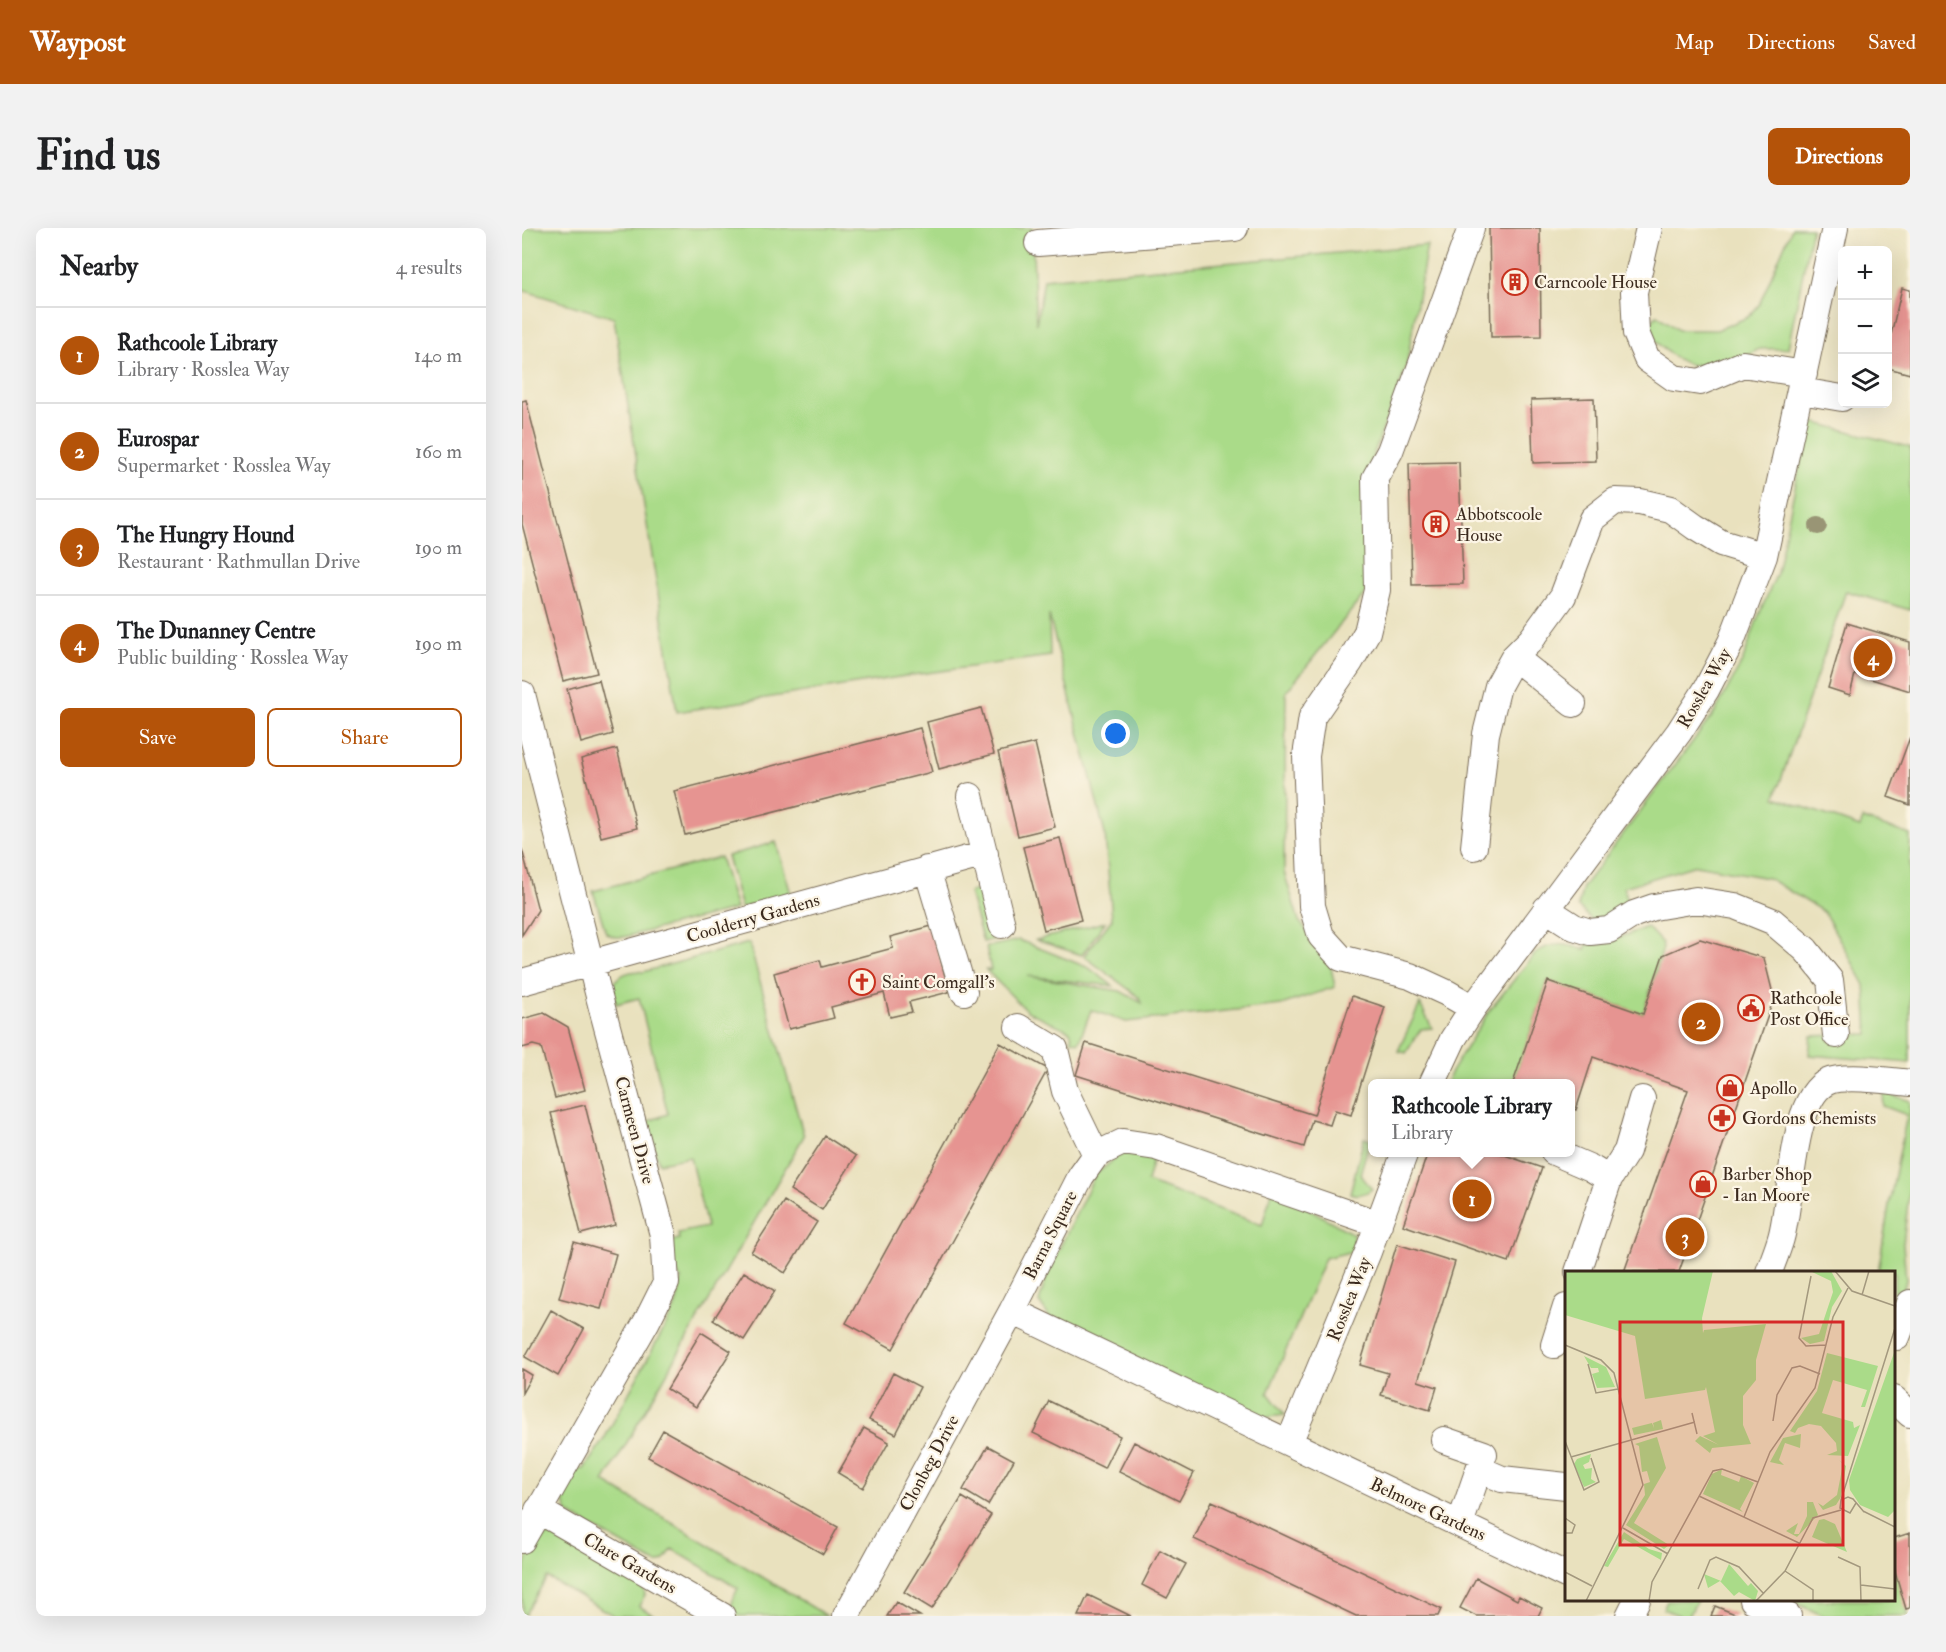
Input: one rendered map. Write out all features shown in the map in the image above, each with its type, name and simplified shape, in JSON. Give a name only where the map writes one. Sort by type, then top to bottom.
[{"type":"street","points":[[1038,243],[1235,228]]},
{"type":"street","points":[[1471,228],[1390,451],[1375,478],[1377,590],[1367,632],[1350,662],[1312,717],[1306,756],[1312,906],[1321,936],[1341,958],[1410,976],[1473,1008]]},
{"type":"street","points":[[1649,228],[1634,292],[1636,333],[1647,359],[1674,378],[1700,382],[1743,364],[1838,396]]},
{"type":"street","name":"Rosslea Way","points":[[1434,1079],[1453,1039],[1473,1008],[1679,732],[1706,690],[1731,642],[1764,556],[1835,228]]},
{"type":"street","points":[[1474,847],[1486,734],[1498,686],[1514,657],[1531,640],[1563,596],[1592,519],[1615,501],[1640,502],[1670,509],[1721,543],[1764,556]]},
{"type":"street","points":[[1514,657],[1573,704]]},
{"type":"street","name":"Carmeen Drive","points":[[522,694],[665,1244],[666,1283],[647,1321],[537,1510],[522,1540]]},
{"type":"street","points":[[970,796],[1002,925]]},
{"type":"street","name":"Coolderry Gardens","points":[[522,982],[984,855]]},
{"type":"street","points":[[927,869],[964,992]]},
{"type":"street","points":[[1546,909],[1574,927],[1590,932],[1609,930],[1634,914],[1696,900],[1735,906],[1772,921],[1806,950],[1830,980],[1836,1035]]},
{"type":"street","points":[[1018,1027],[1056,1049],[1065,1091],[1096,1155],[1123,1142],[1156,1147],[1378,1224]]},
{"type":"street","points":[[1768,1271],[1782,1237],[1800,1127],[1811,1095],[1828,1082],[1849,1079],[1910,1083]]},
{"type":"street","points":[[1578,1271],[1609,1179],[1627,1151],[1642,1099]]},
{"type":"street","name":"Barna Square","points":[[1011,1311],[1082,1176],[1096,1155]]},
{"type":"street","name":"Rosslea Way","points":[[1288,1443],[1403,1157]]},
{"type":"street","points":[[1566,1157],[1609,1179]]},
{"type":"street","points":[[1900,1335],[1910,1303]]},
{"type":"street","points":[[1554,1345],[1565,1310]]},
{"type":"street","points":[[1011,1311],[1288,1443]]},
{"type":"street","name":"Clonbeg Drive","points":[[846,1616],[1011,1311]]},
{"type":"street","points":[[1895,1401],[1910,1414]]},
{"type":"street","points":[[1444,1440],[1484,1454],[1460,1524]]},
{"type":"street","name":"Belmore Gardens","points":[[1288,1443],[1565,1575]]},
{"type":"street","points":[[1479,1469],[1503,1479],[1565,1486]]},
{"type":"street","name":"Clare Gardens","points":[[537,1510],[722,1616]]},
{"type":"street","points":[[1757,1601],[1788,1616]]},
{"type":"green space","points":[[522,228],[1032,228],[1036,324],[1044,279],[1427,245],[1406,368],[1368,469],[1367,591],[1286,692],[1284,872],[1299,921],[1329,957],[1335,987],[1281,1005],[1126,1022],[1091,1010],[1079,1042],[1071,1040],[1070,1031],[1027,1011],[986,970],[991,970],[986,947],[1019,940],[1089,968],[1113,986],[1027,976],[1120,991],[1142,1003],[1139,997],[1084,956],[1112,919],[1105,834],[1049,615],[1050,656],[677,712],[614,318],[522,290]]},
{"type":"green space","points":[[1792,228],[1812,228],[1788,348],[1760,349],[1746,356],[1711,364],[1689,364],[1670,354],[1644,331],[1657,315],[1678,330],[1717,330],[1748,317],[1759,305]]},
{"type":"green space","points":[[1809,421],[1910,447],[1910,610],[1846,591],[1775,797],[1860,827],[1863,819],[1910,835],[1910,1063],[1809,1055],[1811,1036],[1868,1034],[1865,985],[1824,912],[1768,878],[1696,865],[1624,887],[1629,908],[1610,919],[1592,920],[1578,907],[1583,887],[1715,712],[1743,660],[1777,573]]},
{"type":"green space","points":[[776,842],[791,894],[741,908],[727,856]]},
{"type":"green space","points":[[720,857],[736,909],[624,937],[615,937],[606,933],[593,891]]},
{"type":"green space","points":[[982,889],[996,939],[983,942],[969,892]]},
{"type":"green space","points":[[1105,922],[1082,955],[1036,940]]},
{"type":"green space","points":[[1647,927],[1662,943],[1663,948],[1643,1014],[1548,981],[1514,1079],[1448,1079],[1489,1011],[1534,955],[1553,945],[1572,946],[1586,950],[1586,945],[1605,943]]},
{"type":"green space","points":[[749,943],[804,1136],[604,1482],[827,1616],[739,1616],[732,1607],[738,1588],[672,1549],[665,1560],[657,1564],[568,1513],[561,1495],[571,1470],[584,1469],[604,1439],[675,1308],[681,1279],[671,1265],[671,1241],[679,1239],[678,1233],[707,1227],[690,1157],[659,1163],[646,1122],[668,1114],[639,998],[616,1004],[611,987],[617,979],[629,972],[643,972]]},
{"type":"green space","points":[[1420,1004],[1432,1028],[1421,1029],[1406,1053],[1398,1051]]},
{"type":"green space","points":[[1884,1092],[1910,1101],[1910,1186],[1903,1244],[1906,1280],[1895,1320],[1895,1271],[1878,1271],[1907,1115],[1883,1106]]},
{"type":"green space","points":[[1364,1138],[1368,1139],[1368,1147],[1360,1174],[1372,1189],[1361,1194],[1350,1193]]},
{"type":"green space","points":[[1156,1147],[1147,1182],[1262,1225],[1273,1188],[1353,1234],[1354,1251],[1325,1258],[1268,1393],[1285,1415],[1261,1418],[1050,1318],[1039,1302],[1048,1272],[1095,1175],[1121,1154]]},
{"type":"green space","points":[[553,1534],[561,1535],[643,1585],[645,1595],[639,1606],[655,1616],[614,1616],[547,1577],[522,1616],[522,1590],[530,1553],[543,1537]]},
{"type":"green space","points":[[1895,1569],[1909,1616],[1824,1616],[1791,1601],[1895,1601]]},
{"type":"green space","points":[[1667,1601],[1696,1601],[1689,1616],[1681,1616],[1663,1609]]},
{"type":"building","name":"Carncoole House","points":[[1489,228],[1540,228],[1541,336],[1491,337]]},
{"type":"building","points":[[1902,288],[1910,290],[1910,374],[1892,369],[1892,330]]},
{"type":"building","points":[[1594,398],[1596,461],[1533,463],[1531,400]]},
{"type":"building","points":[[526,400],[597,673],[563,681],[522,524],[522,401]]},
{"type":"building","name":"Abbotscoole House","points":[[1459,462],[1463,584],[1412,585],[1409,463]]},
{"type":"building","points":[[1847,623],[1910,642],[1910,691],[1855,674],[1850,695],[1828,688]]},
{"type":"building","points":[[599,680],[613,734],[581,743],[567,689]]},
{"type":"building","points":[[981,708],[994,754],[939,769],[927,722]]},
{"type":"building","points":[[920,728],[932,772],[685,835],[674,791]]},
{"type":"building","points":[[1910,737],[1910,805],[1888,797]]},
{"type":"building","points":[[1035,743],[1055,827],[1018,836],[998,752]]},
{"type":"building","points":[[617,749],[637,828],[601,837],[581,759]]},
{"type":"building","points":[[1060,838],[1081,920],[1044,930],[1023,847]]},
{"type":"building","points":[[522,849],[538,910],[522,935]]},
{"type":"building","name":"Saint Comgall's","points":[[932,926],[949,992],[909,1002],[912,1012],[890,1017],[884,993],[831,1007],[834,1018],[789,1029],[774,973],[820,960],[822,967],[893,948],[890,937]]},
{"type":"building","points":[[1700,939],[1764,958],[1774,998],[1679,1271],[1624,1271],[1688,1090],[1593,1057],[1576,1110],[1575,1079],[1514,1079],[1548,981],[1643,1014],[1663,955]]},
{"type":"building","points":[[1352,996],[1385,1007],[1351,1115],[1335,1110],[1330,1125],[1312,1120],[1304,1147],[1076,1075],[1086,1043],[1314,1115]]},
{"type":"building","points":[[544,1013],[568,1027],[585,1090],[555,1098],[541,1047],[533,1045],[522,1048],[522,1019]]},
{"type":"building","points":[[1000,1043],[1048,1069],[893,1349],[846,1323]]},
{"type":"building","points":[[585,1105],[615,1225],[581,1234],[551,1113]]},
{"type":"building","points":[[825,1136],[856,1156],[822,1210],[790,1190]]},
{"type":"building","points":[[1426,1157],[1510,1157],[1542,1168],[1509,1262],[1403,1225]]},
{"type":"building","points":[[784,1201],[817,1222],[785,1273],[751,1252]]},
{"type":"building","points":[[574,1242],[616,1254],[601,1309],[559,1298]]},
{"type":"building","points":[[1397,1244],[1455,1262],[1418,1381],[1437,1387],[1430,1410],[1381,1395],[1388,1373],[1360,1365]]},
{"type":"building","points":[[744,1272],[775,1291],[744,1340],[713,1320]]},
{"type":"building","points":[[551,1310],[584,1329],[558,1376],[525,1357]]},
{"type":"building","points":[[701,1332],[731,1351],[696,1407],[667,1389]]},
{"type":"building","points":[[522,1369],[532,1375],[522,1393]]},
{"type":"building","points":[[893,1373],[920,1387],[896,1434],[869,1420]]},
{"type":"building","points":[[1049,1401],[1120,1436],[1104,1468],[1033,1433]]},
{"type":"building","points":[[864,1428],[889,1442],[863,1488],[838,1473]]},
{"type":"building","points":[[663,1430],[838,1527],[823,1554],[648,1457]]},
{"type":"building","points":[[1134,1442],[1194,1473],[1179,1501],[1119,1471]]},
{"type":"building","points":[[988,1446],[1014,1460],[988,1505],[963,1490]]},
{"type":"building","points":[[962,1497],[991,1515],[932,1609],[904,1592]]},
{"type":"building","points":[[1212,1501],[1441,1609],[1438,1616],[1356,1616],[1194,1539]]},
{"type":"building","points":[[1910,1533],[1910,1608],[1906,1609],[1895,1571],[1895,1538]]},
{"type":"building","points":[[1160,1550],[1186,1564],[1167,1598],[1142,1585]]},
{"type":"building","points":[[1476,1578],[1517,1600],[1519,1596],[1542,1608],[1538,1616],[1476,1616],[1460,1608]]},
{"type":"building","points":[[1088,1595],[1131,1616],[1078,1616]]},
{"type":"building","points":[[896,1602],[920,1616],[887,1616]]},
{"type":"building","points":[[1715,1606],[1740,1616],[1711,1616]]},
{"type":"place","name":"Carncoole House","points":[[1515,282]]},
{"type":"place","name":"Abbotscoole House","points":[[1436,524]]},
{"type":"place","name":"The Dunanney Centre","points":[[1873,658]]},
{"type":"place","name":"Saint Comgall's","points":[[862,982]]},
{"type":"place","name":"Rathcoole Post Office","points":[[1751,1008]]},
{"type":"place","name":"Eurospar","points":[[1701,1022]]},
{"type":"place","name":"Apollo","points":[[1730,1088]]},
{"type":"place","name":"Gordons Chemists","points":[[1722,1118]]},
{"type":"place","name":"Barber Shop - Ian Moore","points":[[1703,1184]]},
{"type":"place","name":"Rathcoole Library","points":[[1472,1199]]},
{"type":"place","name":"The Hungry Hound","points":[[1685,1237]]}]
